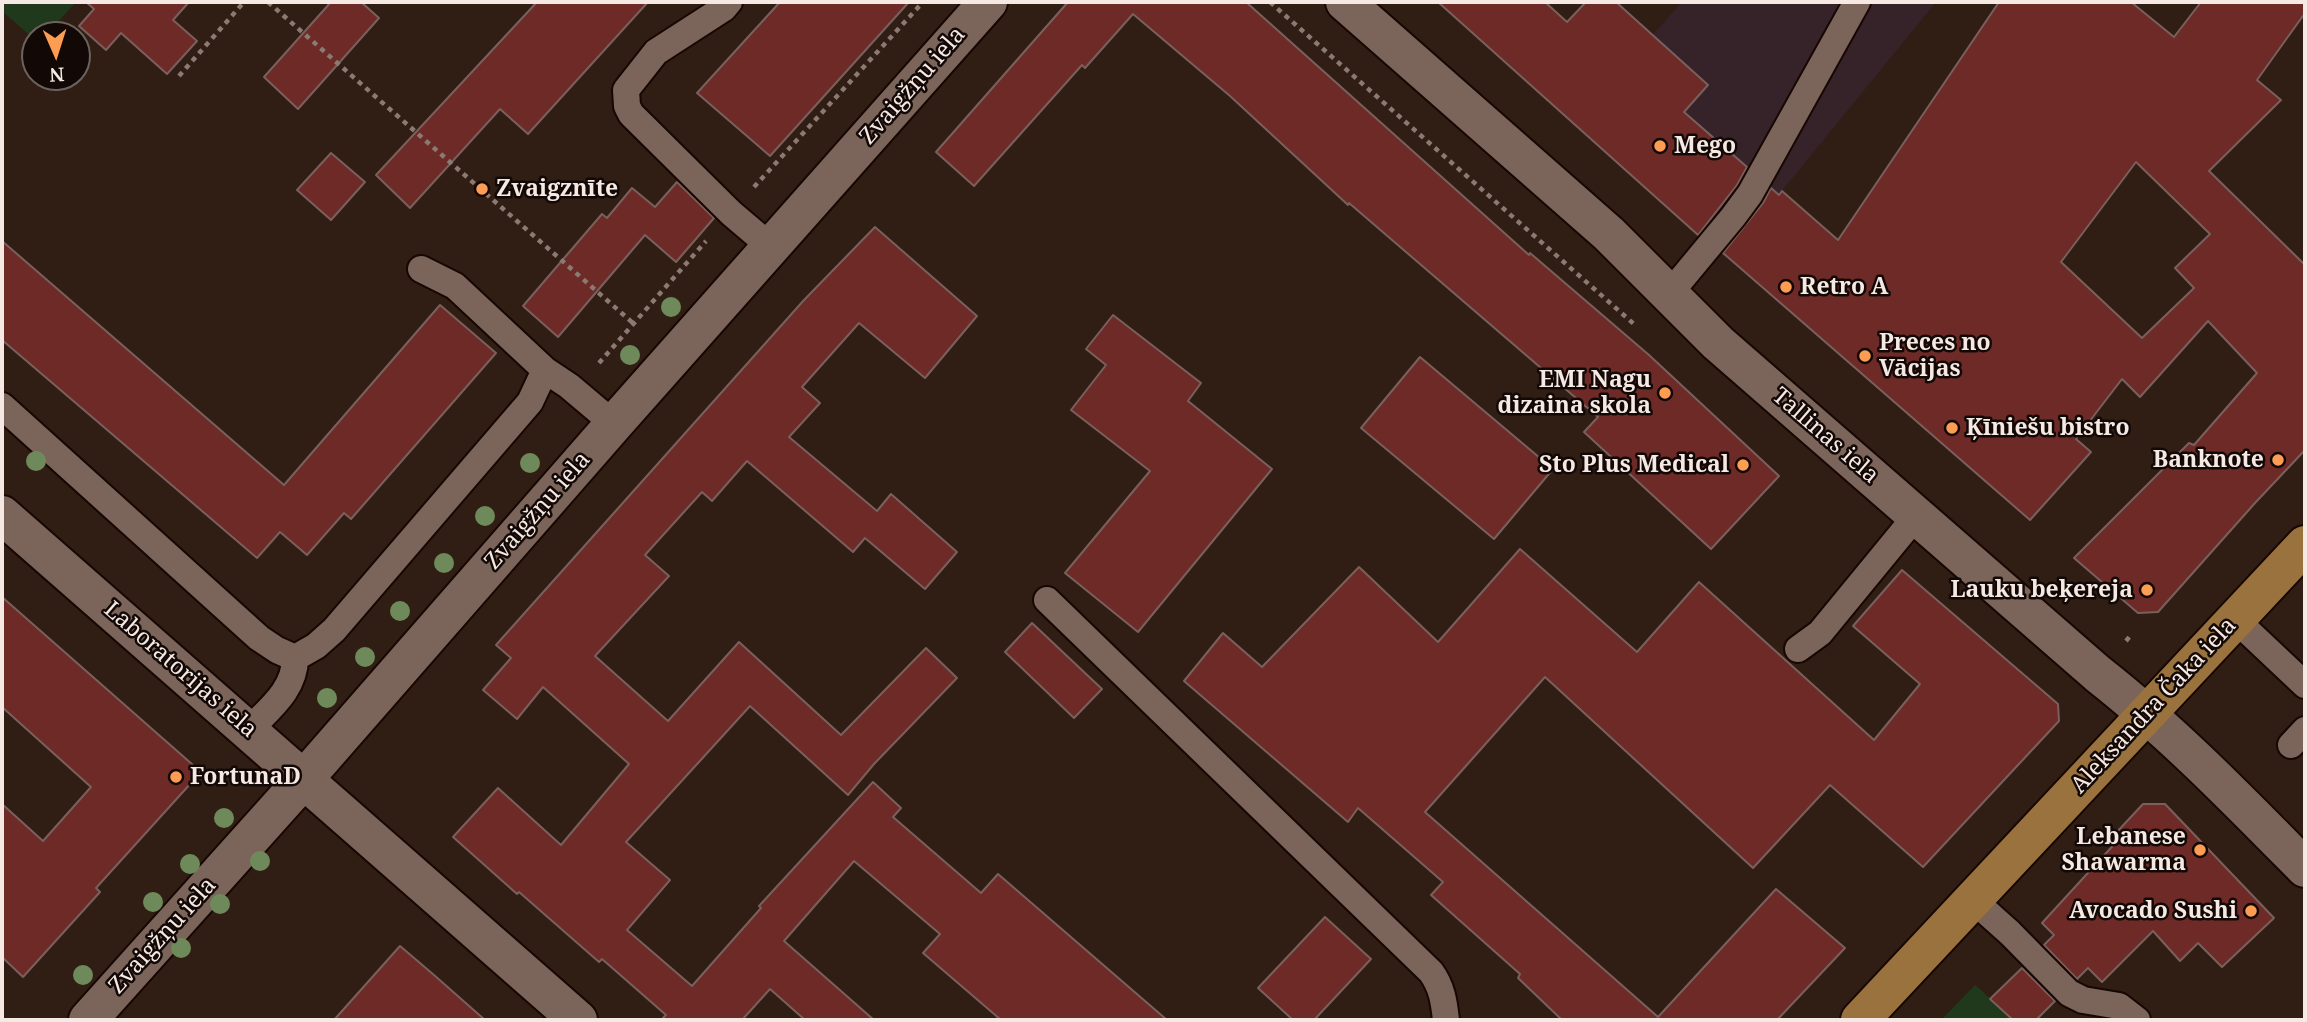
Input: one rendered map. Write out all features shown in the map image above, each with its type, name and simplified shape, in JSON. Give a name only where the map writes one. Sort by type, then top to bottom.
[{"type":"main road","name":"Aleksandra Čaka iela","points":[[1860,1020],[2305,545]]},
{"type":"street","name":"Zvaigžņu iela","points":[[88,1020],[304,779],[988,2]]},
{"type":"street","name":"Tallinas iela","points":[[1345,2],[1580,207],[1718,342],[2098,674],[2148,713],[2305,868]]},
{"type":"street","name":"Laboratorijas iela","points":[[2,515],[578,1020]]},
{"type":"lane","points":[[729,2],[724,8],[656,52],[626,90],[626,98],[631,114],[731,213],[771,247]]},
{"type":"lane","points":[[1670,293],[1750,194],[1857,2]]},
{"type":"lane","points":[[421,269],[455,286],[545,370],[575,390],[614,424]]},
{"type":"lane","points":[[295,658],[316,646],[334,630],[530,402],[545,370]]},
{"type":"lane","points":[[2,406],[259,638],[295,658]]},
{"type":"lane","points":[[1798,649],[1820,633],[1916,516]]},
{"type":"lane","points":[[1047,600],[1431,972],[1443,994],[1447,1020]]},
{"type":"lane","points":[[2235,619],[2305,685]]},
{"type":"lane","points":[[249,730],[285,692],[292,679],[295,658]]},
{"type":"lane","points":[[1972,899],[2069,993],[2083,1000],[2119,1006],[2137,1020]]},
{"type":"path","points":[[179,76],[244,2]]},
{"type":"path","points":[[268,2],[634,324]]},
{"type":"path","points":[[575,390],[923,2]]},
{"type":"path","points":[[2126,641],[2131,635]]},
{"type":"shaded area","points":[[1682,2],[1936,2],[1728,257],[1705,241],[1573,124]]},
{"type":"green space","points":[[2,2],[76,2],[59,21],[21,21],[21,28],[2,11]]},
{"type":"green space","points":[[1975,985],[1980,989],[2013,1020],[1941,1020]]},
{"type":"building","points":[[86,2],[189,2],[173,20],[197,41],[167,74],[121,33],[106,50],[91,37],[91,21],[83,21],[94,9]]},
{"type":"building","points":[[331,2],[361,2],[379,18],[298,109],[264,77]]},
{"type":"building","points":[[537,2],[648,2],[528,134],[500,109],[410,208],[376,175]]},
{"type":"building","points":[[780,2],[909,2],[770,156],[697,93]]},
{"type":"building","points":[[1068,2],[1246,2],[1529,255],[1530,253],[1649,355],[1779,476],[1711,549],[1584,432],[1598,417],[1349,203],[1348,205],[1230,96],[1133,14],[1085,68],[1082,65],[974,186],[936,152]]},
{"type":"building","points":[[1438,2],[1545,2],[1567,22],[1586,2],[1616,2],[1708,85],[1684,112],[1747,167],[1737,185],[1698,235]]},
{"type":"building","points":[[1999,2],[2131,2],[2174,37],[2201,2],[2305,2],[2305,13],[2257,80],[2281,100],[2209,171],[2305,265],[2305,450],[2158,612],[2138,613],[2074,558],[2189,443],[2194,445],[2257,373],[2208,321],[2140,397],[2122,379],[2076,439],[2091,452],[2030,520],[1723,253],[1763,203],[1771,188],[1779,195],[1782,191],[1838,240]],"holes":[[[2136,162],[2210,234],[2175,268],[2194,288],[2142,338],[2061,262]]]},
{"type":"building","points":[[331,153],[365,182],[331,220],[297,190]]},
{"type":"building","points":[[677,182],[714,218],[676,262],[645,235],[558,337],[523,306],[602,214],[607,218],[632,188],[655,207]]},
{"type":"building","points":[[875,227],[977,316],[925,378],[859,323],[802,387],[820,403],[789,437],[877,511],[891,494],[957,552],[925,589],[865,538],[853,552],[747,461],[712,501],[702,492],[645,555],[669,576],[595,656],[668,721],[739,642],[841,735],[926,648],[957,678],[874,764],[848,795],[750,706],[626,842],[670,880],[627,930],[692,986],[761,908],[759,906],[873,782],[901,808],[893,817],[981,893],[998,874],[1167,1020],[1001,1020],[923,953],[940,934],[854,861],[784,941],[874,1020],[805,1020],[770,989],[742,1020],[661,1020],[666,1015],[602,959],[599,962],[519,892],[517,894],[453,837],[498,788],[561,845],[629,764],[543,687],[517,719],[483,690],[511,658],[496,645],[804,300]]},
{"type":"building","points":[[2,241],[284,485],[440,305],[496,353],[351,519],[344,513],[307,555],[280,532],[257,558],[2,340]]},
{"type":"building","points":[[1113,315],[1201,383],[1188,401],[1272,469],[1138,632],[1065,573],[1150,471],[1071,410],[1106,365],[1086,349]]},
{"type":"building","points":[[1420,357],[1553,469],[1494,539],[1361,428]]},
{"type":"building","points":[[1520,549],[1637,652],[1699,582],[1874,740],[1920,684],[1853,626],[1902,570],[2058,704],[2059,721],[1923,867],[1830,785],[1753,868],[1545,677],[1425,812],[1658,1017],[1776,889],[1845,948],[1777,1020],[1562,1020],[1518,978],[1520,974],[1431,895],[1443,882],[1358,808],[1348,822],[1184,681],[1223,633],[1262,667],[1359,567],[1438,642]]},
{"type":"building","points":[[2,597],[201,772],[96,888],[100,892],[23,977],[2,957],[2,804],[43,841],[91,787],[2,707]]},
{"type":"building","points":[[1032,623],[1102,689],[1074,718],[1005,652]]},
{"type":"building","points":[[2143,804],[2165,804],[2274,918],[2222,967],[2198,943],[2180,961],[2153,931],[2102,982],[2088,968],[2077,979],[2044,945],[2054,935],[2042,923],[2119,839],[2115,834]]},
{"type":"building","points":[[1325,917],[1371,959],[1314,1020],[1293,1020],[1258,988]]},
{"type":"building","points":[[400,946],[434,975],[485,1020],[334,1020]]},
{"type":"building","points":[[2022,968],[2055,1001],[2036,1020],[2013,1020],[1990,999]]},
{"type":"place","name":"Mego","points":[[1660,146]]},
{"type":"place","name":"Zvaigznīte","points":[[482,189]]},
{"type":"place","name":"Retro A","points":[[1786,287]]},
{"type":"place","name":"Preces no Vācijas","points":[[1865,356]]},
{"type":"place","name":"EMI Nagu dizaina skola","points":[[1665,393]]},
{"type":"place","name":"Ķīniešu bistro","points":[[1952,428]]},
{"type":"place","name":"Banknote","points":[[2278,460]]},
{"type":"place","name":"Sto Plus Medical","points":[[1743,465]]},
{"type":"place","name":"Lauku beķereja","points":[[2147,590]]},
{"type":"place","name":"FortunaD","points":[[176,777]]},
{"type":"place","name":"Lebanese Shawarma","points":[[2200,850]]},
{"type":"place","name":"Avocado Sushi","points":[[2251,911]]}]
